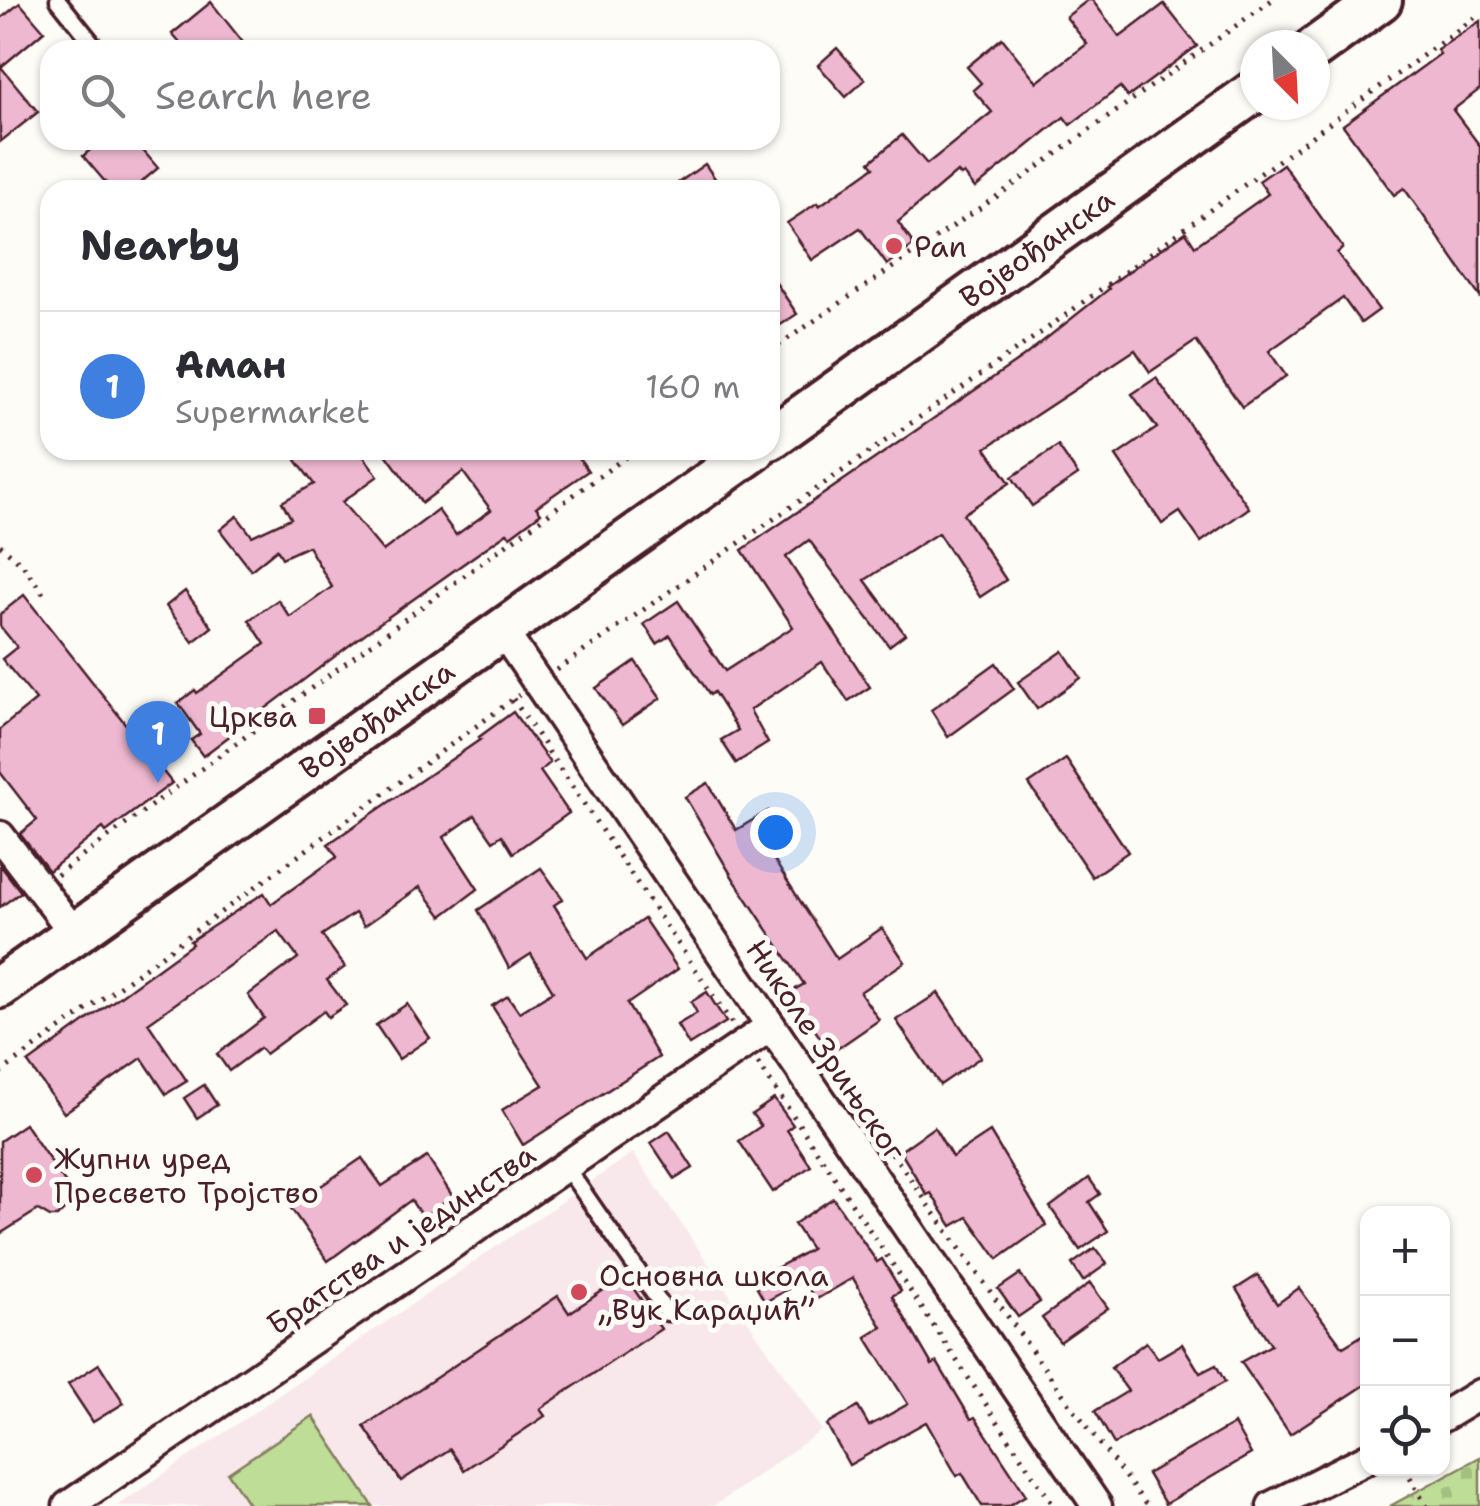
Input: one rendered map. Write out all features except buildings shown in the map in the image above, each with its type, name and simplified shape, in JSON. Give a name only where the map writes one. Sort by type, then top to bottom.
[{"type":"main road","points":[[1330,37],[1381,0]]},
{"type":"main road","name":"Војвођанска","points":[[780,432],[1240,102]]},
{"type":"main road","name":"Војвођанска","points":[[0,987],[740,460]]},
{"type":"street","name":"Николе Зрињског","points":[[502,630],[549,675],[771,1026],[1096,1506]]},
{"type":"street","points":[[0,836],[75,934]]},
{"type":"street","name":"Братства и јединства","points":[[68,1506],[771,1026]]},
{"type":"street","points":[[1450,1412],[1480,1394]]},
{"type":"street","points":[[1272,1506],[1360,1462]]},
{"type":"lane","points":[[58,0],[90,40]]},
{"type":"lane","points":[[566,1167],[667,1313]]},
{"type":"path","points":[[780,344],[999,195],[1272,0]]},
{"type":"path","points":[[0,1073],[514,699],[1049,327],[1480,14]]},
{"type":"path","points":[[41,887],[621,460]]},
{"type":"path","points":[[0,545],[23,565],[44,594]]},
{"type":"path","points":[[549,675],[570,683]]},
{"type":"path","points":[[514,699],[1054,1506]]},
{"type":"path","points":[[892,1153],[1147,1506]]},
{"type":"path","points":[[1409,1476],[1426,1506]]},
{"type":"shaded area","name":"Основна школа „Вук Караџић”","points":[[633,1153],[822,1430],[714,1506],[117,1506]]},
{"type":"green space","points":[[313,1416],[373,1506],[250,1506],[228,1473]]},
{"type":"green space","points":[[1480,1457],[1480,1506],[1390,1506],[1450,1476]]},
{"type":"place","name":"Pan","points":[[894,246]]},
{"type":"place","name":"Црква","points":[[317,716]]},
{"type":"place","name":"Аман","points":[[158,783]]},
{"type":"place","name":"Жупни уред Пресвето Тројство","points":[[34,1175]]},
{"type":"place","name":"Основна школа „Вук Караџић”","points":[[579,1292]]}]
